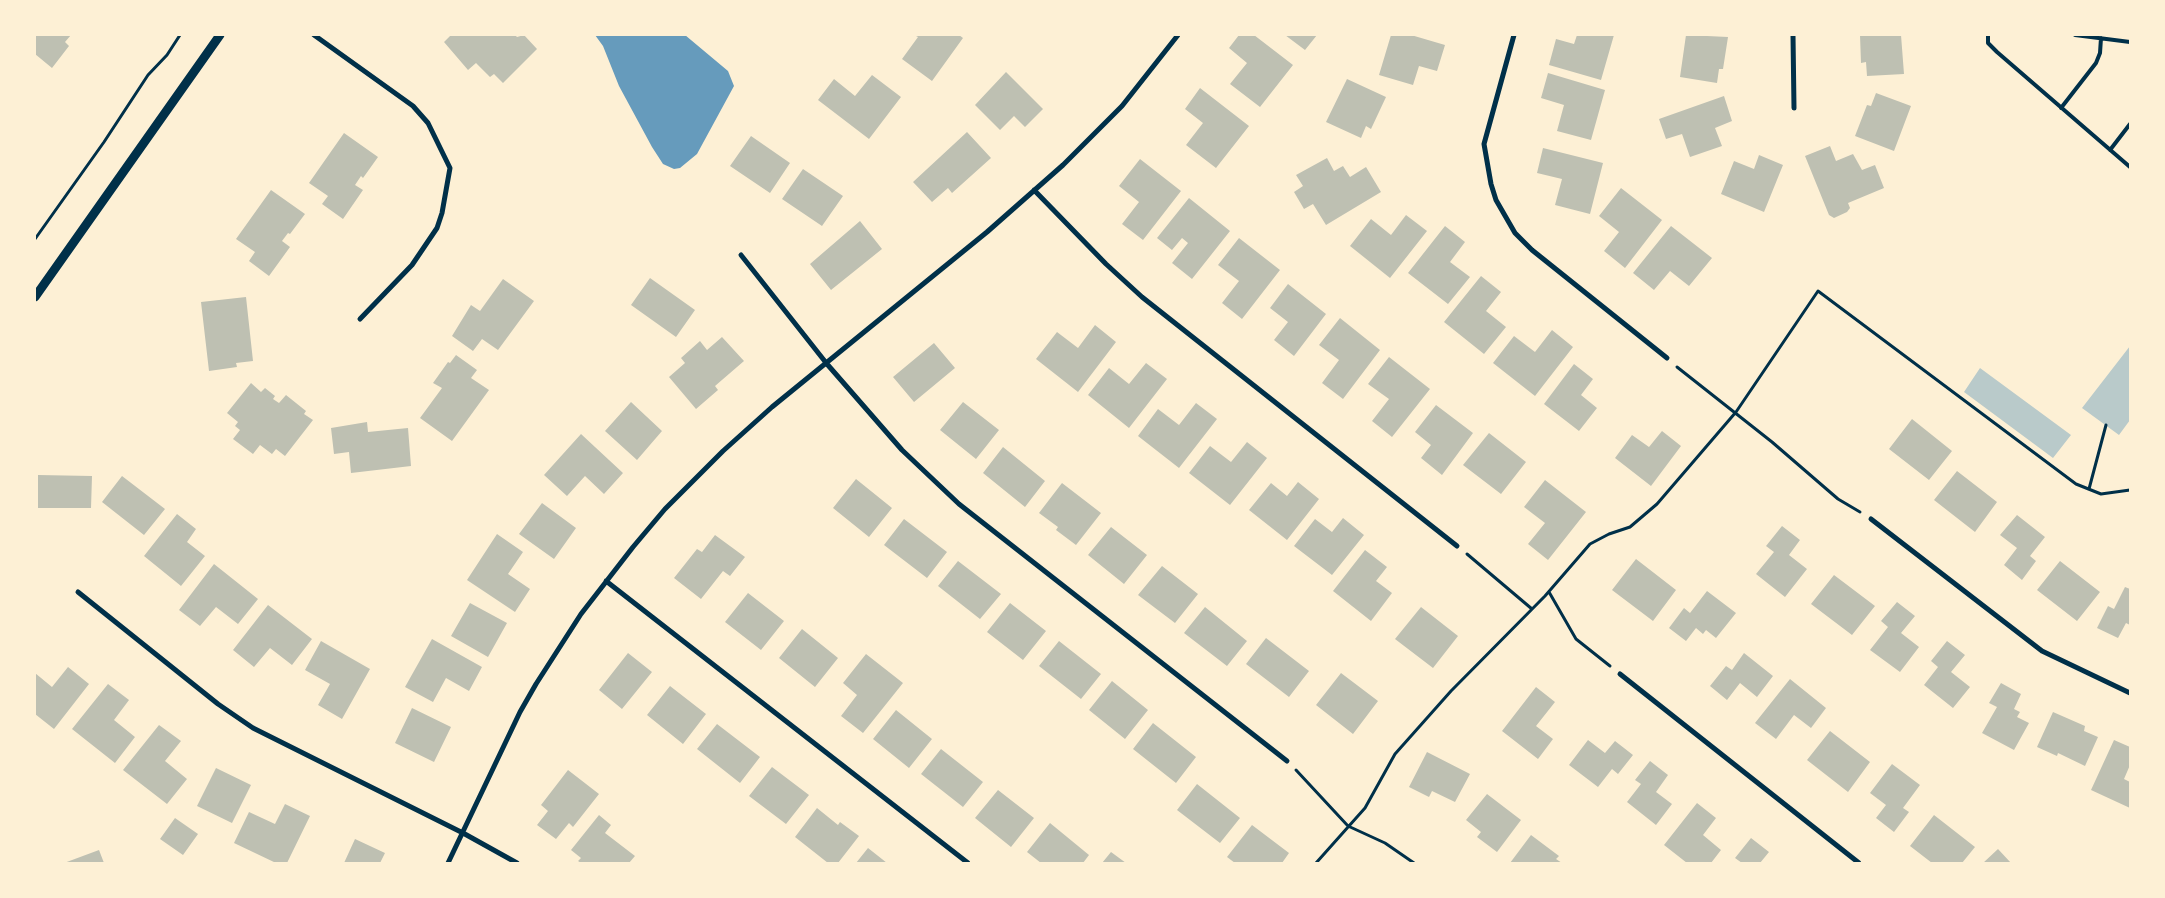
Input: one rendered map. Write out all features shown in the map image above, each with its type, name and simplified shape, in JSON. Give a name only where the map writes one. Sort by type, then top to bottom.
[{"type":"street","points":[[35,297],[220,35]]},
{"type":"street","points":[[314,35],[412,106],[428,123],[450,168],[442,213],[437,228],[412,265],[360,319]]},
{"type":"street","points":[[448,863],[520,712],[536,684],[606,581],[665,509],[693,479],[772,408],[987,232],[1104,126],[1162,58],[1178,35]]},
{"type":"street","points":[[1514,35],[1484,144],[1491,184],[1496,200],[1515,232],[1532,250],[1666,358]]},
{"type":"street","points":[[1793,35],[1794,108]]},
{"type":"street","points":[[1034,190],[1106,264],[1142,297],[1457,546]]},
{"type":"street","points":[[741,255],[827,364],[902,450],[959,504],[1286,761]]},
{"type":"street","points":[[1871,519],[2042,651],[2130,693]]},
{"type":"street","points":[[606,581],[968,863]]},
{"type":"street","points":[[78,592],[210,698],[253,728],[463,833],[517,863]]},
{"type":"street","points":[[1620,674],[1859,863]]},
{"type":"lane","points":[[1988,35],[1988,43],[1997,52],[2130,167]]},
{"type":"lane","points":[[2076,35],[2130,42]]},
{"type":"lane","points":[[2062,108],[2096,63],[2100,53],[2100,38]]},
{"type":"lane","points":[[2110,150],[2130,124]]},
{"type":"path","points":[[35,240],[104,142],[148,75],[167,55],[180,35]]},
{"type":"path","points":[[1316,863],[1365,808],[1395,754],[1450,692],[1549,592],[1590,544],[1609,534],[1630,527],[1657,504],[1734,413],[1818,291],[2076,484],[2100,494],[2130,490]]},
{"type":"path","points":[[1666,358],[1838,499],[1871,519]]},
{"type":"path","points":[[2089,489],[2106,426]]},
{"type":"path","points":[[1457,546],[1532,608]]},
{"type":"path","points":[[1549,592],[1576,639],[1620,674]]},
{"type":"path","points":[[1286,761],[1348,826],[1386,843],[1414,863]]},
{"type":"shaded area","points":[[2130,346],[2130,420],[2119,435],[2082,408]]},
{"type":"shaded area","points":[[1980,368],[2071,435],[2053,458],[1964,392]]},
{"type":"water","points":[[595,35],[685,35],[728,71],[734,86],[697,154],[680,168],[674,169],[663,164],[652,147],[619,86],[603,46]]},
{"type":"building","points":[[35,35],[71,35],[65,42],[69,46],[52,68],[35,54]]},
{"type":"building","points":[[451,35],[515,35],[517,37],[524,35],[537,49],[503,83],[494,74],[490,77],[476,63],[468,70],[444,42]]},
{"type":"building","points":[[914,35],[959,35],[963,38],[932,81],[902,59],[918,37]]},
{"type":"building","points":[[1239,35],[1254,35],[1293,65],[1260,107],[1230,84],[1247,63],[1229,48]]},
{"type":"building","points":[[1285,35],[1317,35],[1305,50]]},
{"type":"building","points":[[1391,35],[1411,35],[1445,45],[1437,71],[1419,66],[1413,85],[1379,75]]},
{"type":"building","points":[[1577,35],[1614,35],[1601,80],[1549,65],[1556,39],[1574,44]]},
{"type":"building","points":[[1686,35],[1728,37],[1723,69],[1719,69],[1717,83],[1680,77]]},
{"type":"building","points":[[1860,35],[1901,35],[1904,74],[1867,76],[1866,62],[1861,63]]},
{"type":"building","points":[[1006,72],[1043,109],[1025,127],[1014,116],[1000,130],[975,105]]},
{"type":"building","points":[[1548,73],[1605,90],[1591,140],[1557,131],[1564,105],[1541,98]]},
{"type":"building","points":[[872,75],[901,97],[869,139],[818,100],[834,79],[855,96]]},
{"type":"building","points":[[1347,79],[1386,97],[1371,129],[1366,126],[1361,138],[1326,122]]},
{"type":"building","points":[[1200,88],[1249,126],[1216,168],[1186,145],[1203,123],[1185,109]]},
{"type":"building","points":[[1876,93],[1911,106],[1894,151],[1855,136],[1867,105],[1871,106]]},
{"type":"building","points":[[1724,96],[1732,121],[1715,128],[1722,146],[1690,157],[1682,134],[1666,139],[1659,119]]},
{"type":"building","points":[[967,132],[991,158],[952,193],[948,188],[932,202],[913,182]]},
{"type":"building","points":[[344,133],[378,157],[363,178],[361,176],[355,185],[363,190],[343,219],[322,204],[328,196],[309,183]]},
{"type":"building","points":[[751,136],[790,163],[770,193],[730,166]]},
{"type":"building","points":[[1830,146],[1836,161],[1853,154],[1862,170],[1875,165],[1884,188],[1848,203],[1850,208],[1847,212],[1834,218],[1829,215],[1805,156]]},
{"type":"building","points":[[1543,148],[1603,163],[1590,214],[1555,205],[1562,179],[1537,173]]},
{"type":"building","points":[[1759,155],[1783,165],[1764,212],[1721,194],[1734,161],[1754,169]]},
{"type":"building","points":[[1327,158],[1334,171],[1343,166],[1350,177],[1366,167],[1381,192],[1326,225],[1313,204],[1304,209],[1294,192],[1303,186],[1296,175]]},
{"type":"building","points":[[1140,159],[1181,191],[1143,240],[1122,224],[1139,202],[1119,186]]},
{"type":"building","points":[[803,169],[843,196],[822,226],[782,199]]},
{"type":"building","points":[[1621,188],[1662,220],[1625,268],[1604,251],[1619,232],[1599,216]]},
{"type":"building","points":[[271,190],[305,214],[290,234],[288,233],[282,241],[290,247],[269,276],[249,261],[255,252],[236,239]]},
{"type":"building","points":[[1189,198],[1230,231],[1192,279],[1172,263],[1188,243],[1182,238],[1172,250],[1157,238]]},
{"type":"building","points":[[1406,215],[1427,231],[1390,278],[1350,246],[1371,219],[1391,235]]},
{"type":"building","points":[[860,221],[882,249],[831,290],[810,264]]},
{"type":"building","points":[[1445,226],[1465,242],[1450,262],[1470,277],[1448,304],[1408,273]]},
{"type":"building","points":[[1671,226],[1712,258],[1689,286],[1670,271],[1654,290],[1633,273]]},
{"type":"building","points":[[1239,238],[1280,270],[1242,319],[1222,303],[1239,281],[1218,265]]},
{"type":"building","points":[[1481,276],[1501,292],[1486,311],[1506,327],[1484,354],[1444,322]]},
{"type":"building","points":[[650,278],[695,310],[676,337],[631,305]]},
{"type":"building","points":[[503,279],[534,301],[498,350],[482,339],[473,351],[452,336],[471,305],[480,311]]},
{"type":"building","points":[[1288,284],[1326,314],[1294,356],[1274,340],[1288,322],[1270,308]]},
{"type":"building","points":[[246,297],[253,361],[236,363],[237,367],[209,371],[201,302]]},
{"type":"building","points":[[1340,318],[1380,350],[1343,399],[1322,383],[1339,360],[1319,345]]},
{"type":"building","points":[[1095,325],[1116,342],[1078,392],[1036,359],[1057,332],[1078,348]]},
{"type":"building","points":[[1552,330],[1573,347],[1535,396],[1493,363],[1514,336],[1535,352]]},
{"type":"building","points":[[722,337],[744,361],[715,386],[718,390],[696,409],[669,377],[685,363],[681,358],[700,341],[707,350]]},
{"type":"building","points":[[934,343],[955,368],[914,402],[893,377]]},
{"type":"building","points":[[456,355],[477,370],[471,378],[489,390],[452,441],[420,418],[442,388],[433,383],[448,362],[450,363]]},
{"type":"building","points":[[1389,357],[1430,389],[1392,437],[1372,421],[1389,399],[1368,384]]},
{"type":"building","points":[[1146,363],[1167,379],[1129,428],[1088,395],[1109,368],[1129,384]]},
{"type":"building","points":[[1574,364],[1593,379],[1581,395],[1597,408],[1579,431],[1544,404]]},
{"type":"building","points":[[251,383],[261,392],[265,388],[275,396],[273,399],[279,403],[286,395],[306,411],[304,414],[313,420],[285,456],[276,449],[272,454],[260,445],[253,454],[233,439],[240,430],[235,426],[238,422],[227,413]]},
{"type":"building","points":[[631,402],[662,431],[637,460],[605,431]]},
{"type":"building","points":[[963,402],[999,430],[976,459],[940,430]]},
{"type":"building","points":[[1196,403],[1217,419],[1179,468],[1138,436],[1158,409],[1179,425]]},
{"type":"building","points":[[1436,405],[1473,433],[1442,475],[1421,458],[1431,445],[1415,432]]},
{"type":"building","points":[[1912,419],[1952,451],[1929,480],[1889,449]]},
{"type":"building","points":[[367,422],[368,432],[408,428],[411,466],[351,473],[349,452],[334,454],[331,428]]},
{"type":"building","points":[[1662,431],[1681,446],[1651,486],[1615,458],[1632,435],[1649,447]]},
{"type":"building","points":[[1489,433],[1526,462],[1501,494],[1463,465]]},
{"type":"building","points":[[581,434],[623,473],[604,494],[585,476],[567,496],[544,475]]},
{"type":"building","points":[[1247,442],[1267,458],[1230,505],[1189,473],[1210,446],[1231,462]]},
{"type":"building","points":[[1003,447],[1045,481],[1025,507],[983,473]]},
{"type":"building","points":[[1957,471],[1997,502],[1975,532],[1934,500]]},
{"type":"building","points":[[38,475],[92,476],[91,508],[38,508]]},
{"type":"building","points":[[122,476],[165,509],[144,535],[102,502]]},
{"type":"building","points":[[856,479],[892,508],[869,537],[833,508]]},
{"type":"building","points":[[1545,480],[1586,512],[1548,560],[1528,544],[1545,523],[1524,507]]},
{"type":"building","points":[[1298,482],[1319,499],[1287,540],[1249,510],[1271,483],[1287,496]]},
{"type":"building","points":[[1062,483],[1101,513],[1076,545],[1056,530],[1058,527],[1039,513]]},
{"type":"building","points":[[542,503],[576,528],[554,559],[519,534]]},
{"type":"building","points":[[177,514],[196,529],[187,542],[205,556],[181,586],[144,556]]},
{"type":"building","points":[[2017,515],[2045,537],[2030,556],[2036,561],[2022,580],[2004,565],[2017,548],[2000,535]]},
{"type":"building","points":[[1343,518],[1364,535],[1332,575],[1294,546],[1315,519],[1332,532]]},
{"type":"building","points":[[904,519],[947,552],[927,578],[884,545]]},
{"type":"building","points":[[1782,526],[1800,540],[1789,555],[1807,569],[1785,597],[1756,574],[1774,552],[1766,546]]},
{"type":"building","points":[[1111,527],[1147,555],[1124,584],[1088,555]]},
{"type":"building","points":[[497,534],[523,552],[508,574],[530,589],[515,612],[467,580]]},
{"type":"building","points":[[715,535],[745,557],[730,576],[723,571],[701,599],[674,578],[697,549],[702,552]]},
{"type":"building","points":[[1365,550],[1387,567],[1376,581],[1392,593],[1371,621],[1333,591]]},
{"type":"building","points":[[1636,559],[1676,590],[1653,621],[1612,590]]},
{"type":"building","points":[[958,561],[1001,594],[980,619],[938,586]]},
{"type":"building","points":[[2060,561],[2100,592],[2077,621],[2037,590]]},
{"type":"building","points":[[214,564],[258,599],[238,624],[216,607],[200,626],[179,610]]},
{"type":"building","points":[[1162,566],[1198,594],[1175,623],[1138,595]]},
{"type":"building","points":[[1834,575],[1875,606],[1852,635],[1811,604]]},
{"type":"building","points":[[2125,587],[2130,589],[2130,625],[2126,623],[2118,638],[2097,628],[2108,606],[2114,609]]},
{"type":"building","points":[[1707,591],[1736,613],[1716,638],[1706,630],[1703,634],[1696,628],[1686,641],[1669,628],[1684,608],[1690,613]]},
{"type":"building","points":[[748,593],[784,621],[761,650],[725,622]]},
{"type":"building","points":[[1897,602],[1915,616],[1901,633],[1919,647],[1900,672],[1870,650],[1888,627],[1881,621]]},
{"type":"building","points":[[470,603],[507,623],[488,657],[451,636]]},
{"type":"building","points":[[1010,603],[1046,631],[1023,660],[987,632]]},
{"type":"building","points":[[268,605],[312,639],[292,665],[270,648],[254,667],[233,650]]},
{"type":"building","points":[[1205,607],[1247,641],[1227,666],[1184,633]]},
{"type":"building","points":[[1421,607],[1458,636],[1433,668],[1395,639]]},
{"type":"building","points":[[802,629],[838,658],[815,687],[779,658]]},
{"type":"building","points":[[1266,638],[1309,671],[1289,697],[1246,664]]},
{"type":"building","points":[[432,639],[482,667],[469,691],[446,678],[433,702],[405,687]]},
{"type":"building","points":[[321,641],[370,669],[342,719],[318,705],[330,684],[305,670]]},
{"type":"building","points":[[1059,641],[1101,674],[1081,699],[1039,666]]},
{"type":"building","points":[[1947,641],[1965,655],[1951,672],[1970,687],[1953,708],[1924,685],[1938,667],[1931,661]]},
{"type":"building","points":[[628,653],[652,672],[622,709],[599,690]]},
{"type":"building","points":[[1744,653],[1773,676],[1757,697],[1740,683],[1727,700],[1710,686],[1726,666],[1732,670]]},
{"type":"building","points":[[866,654],[903,683],[863,733],[841,716],[857,695],[843,683]]},
{"type":"building","points":[[68,667],[89,684],[54,729],[35,714],[35,673],[52,687]]},
{"type":"building","points":[[1341,673],[1378,701],[1353,734],[1316,705]]},
{"type":"building","points":[[1790,679],[1826,708],[1811,728],[1794,715],[1776,739],[1755,723]]},
{"type":"building","points":[[1112,681],[1148,710],[1125,739],[1089,710]]},
{"type":"building","points":[[2001,683],[2021,694],[2014,709],[2020,712],[2017,717],[2029,723],[2014,750],[1982,733],[1997,707],[1989,703]]},
{"type":"building","points":[[108,684],[129,700],[114,720],[135,737],[115,763],[72,729]]},
{"type":"building","points":[[670,686],[706,714],[683,744],[647,715]]},
{"type":"building","points":[[1536,687],[1555,702],[1536,726],[1553,739],[1538,759],[1502,731]]},
{"type":"building","points":[[412,708],[451,727],[434,762],[395,743]]},
{"type":"building","points":[[896,710],[932,739],[909,768],[873,739]]},
{"type":"building","points":[[2053,712],[2085,726],[2084,731],[2098,737],[2085,766],[2058,753],[2057,756],[2037,747]]},
{"type":"building","points":[[1153,723],[1196,757],[1176,783],[1133,749]]},
{"type":"building","points":[[717,724],[760,757],[740,783],[697,749]]},
{"type":"building","points":[[159,725],[181,741],[165,761],[187,779],[167,804],[123,770]]},
{"type":"building","points":[[1830,731],[1870,762],[1848,792],[1807,760]]},
{"type":"building","points":[[1588,740],[1605,753],[1615,741],[1633,755],[1618,774],[1612,769],[1598,787],[1569,765]]},
{"type":"building","points":[[2114,740],[2130,747],[2130,765],[2124,779],[2130,782],[2130,808],[2091,790]]},
{"type":"building","points":[[941,749],[983,782],[963,807],[921,774]]},
{"type":"building","points":[[1427,752],[1470,774],[1455,802],[1432,791],[1429,797],[1409,787]]},
{"type":"building","points":[[1650,761],[1668,775],[1656,792],[1672,804],[1656,825],[1627,802],[1641,784],[1635,780]]},
{"type":"building","points":[[1892,764],[1920,785],[1903,808],[1909,812],[1894,832],[1876,818],[1886,805],[1870,793]]},
{"type":"building","points":[[772,767],[809,795],[786,824],[749,796]]},
{"type":"building","points":[[216,768],[251,785],[232,823],[197,806]]},
{"type":"building","points":[[568,770],[599,794],[573,827],[569,823],[556,839],[537,825],[548,811],[541,805]]},
{"type":"building","points":[[1197,784],[1240,818],[1220,843],[1177,810]]},
{"type":"building","points":[[998,790],[1034,818],[1011,847],[975,818]]},
{"type":"building","points":[[1487,794],[1521,820],[1497,852],[1477,837],[1481,832],[1466,820]]},
{"type":"building","points":[[1697,803],[1716,818],[1703,835],[1721,850],[1711,863],[1687,863],[1664,845]]},
{"type":"building","points":[[285,804],[310,816],[287,863],[276,863],[234,843],[249,812],[275,824]]},
{"type":"building","points":[[817,808],[838,825],[840,822],[859,836],[838,863],[828,863],[795,837]]},
{"type":"building","points":[[599,815],[611,825],[605,833],[635,856],[629,863],[581,863],[578,861],[581,858],[571,850]]},
{"type":"building","points":[[1934,815],[1975,847],[1962,863],[1932,863],[1910,846]]},
{"type":"building","points":[[175,818],[198,834],[183,855],[160,839]]},
{"type":"building","points":[[1050,823],[1089,855],[1083,863],[1041,863],[1027,852]]},
{"type":"building","points":[[1252,825],[1289,853],[1282,863],[1235,863],[1227,857]]},
{"type":"building","points":[[1531,835],[1559,856],[1556,859],[1562,863],[1510,863]]},
{"type":"building","points":[[1751,838],[1769,852],[1760,863],[1742,863],[1735,858]]},
{"type":"building","points":[[355,839],[385,853],[380,863],[344,863]]},
{"type":"building","points":[[868,848],[887,863],[856,863]]},
{"type":"building","points":[[1998,849],[2011,863],[1983,863]]},
{"type":"building","points":[[99,850],[104,863],[64,863]]},
{"type":"building","points":[[1111,852],[1126,863],[1102,863]]}]
